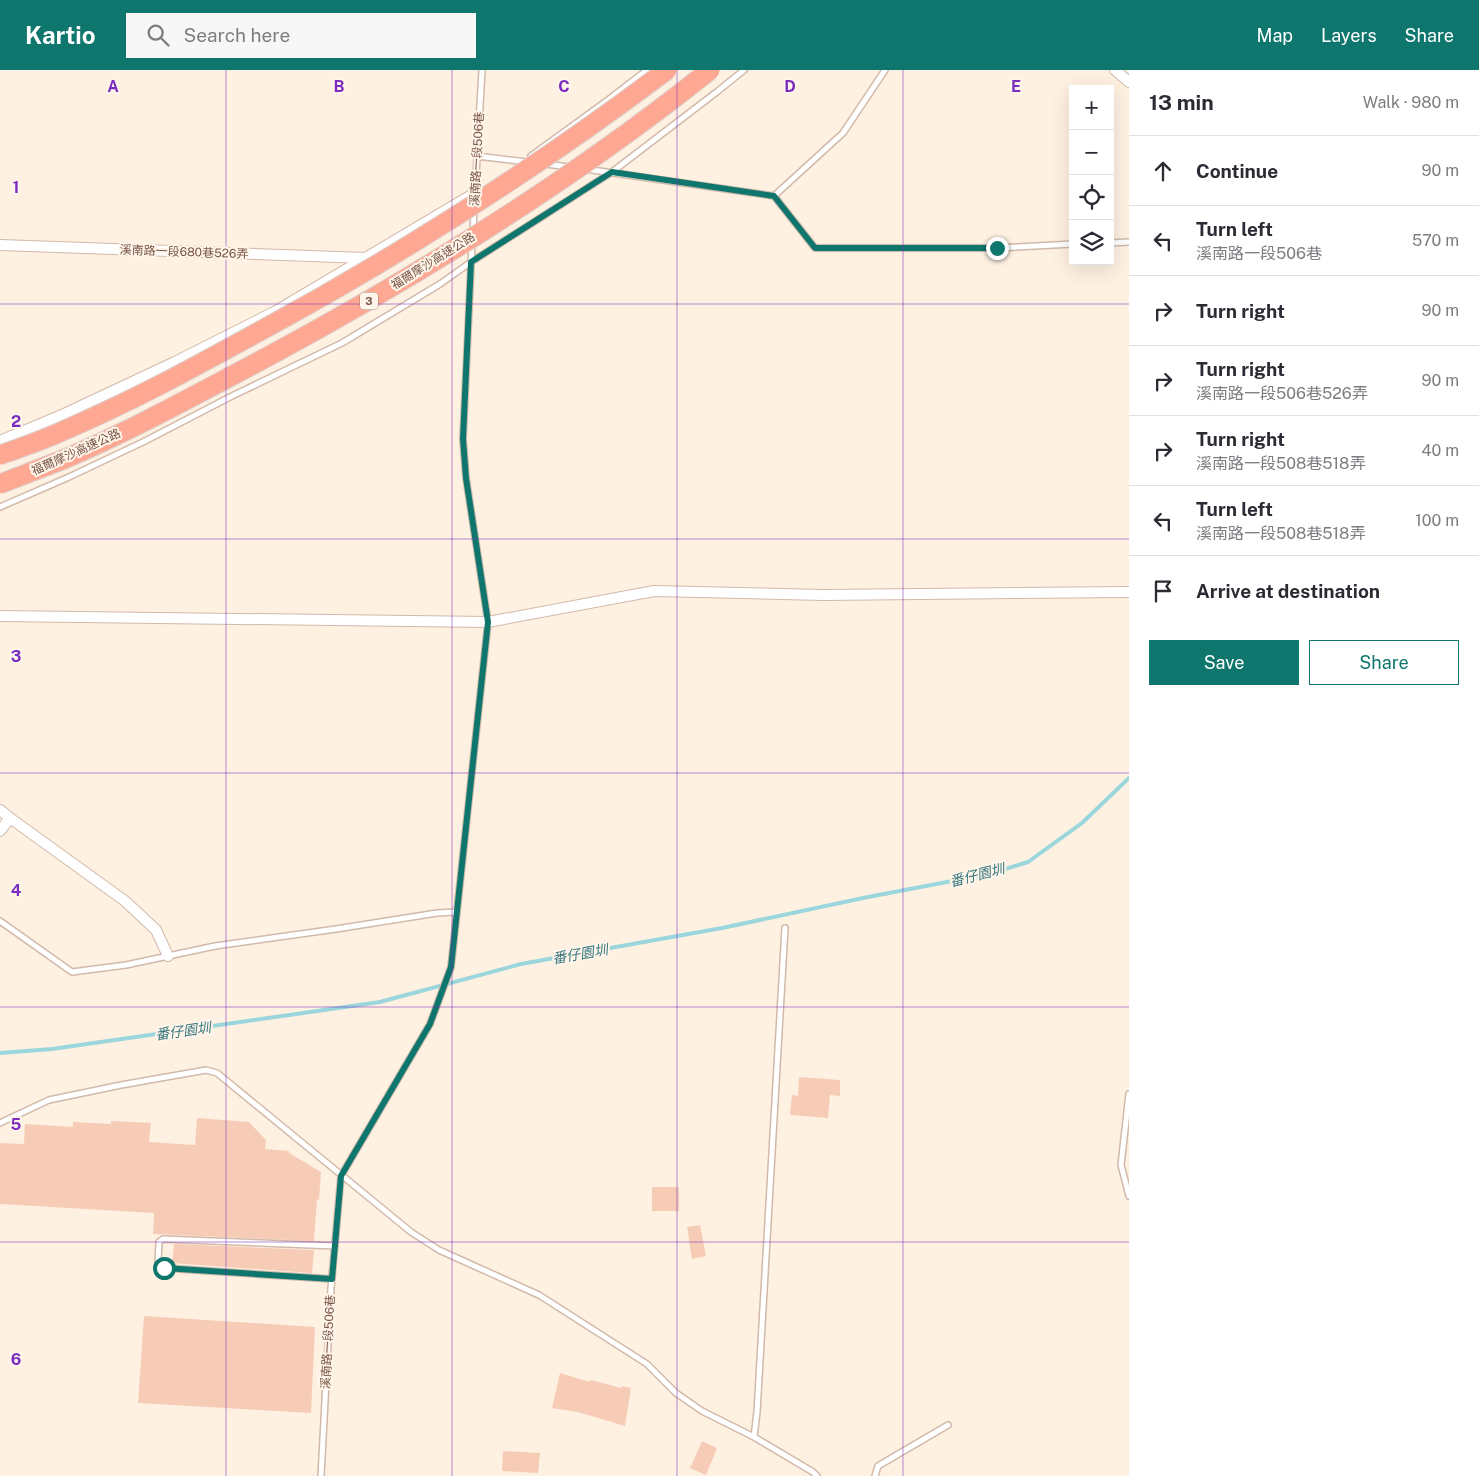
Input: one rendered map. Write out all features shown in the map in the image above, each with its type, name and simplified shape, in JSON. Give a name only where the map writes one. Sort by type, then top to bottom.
[{"type":"highway","name":"福爾摩沙高速公路","points":[[0,455],[64,431],[138,396],[327,295],[439,228],[518,176],[595,124],[667,70]]},
{"type":"highway","name":"福爾摩沙高速公路","points":[[0,484],[63,459],[140,423],[353,311],[488,228],[587,161],[682,93],[710,70]]},
{"type":"street","points":[[1115,70],[1129,82]]},
{"type":"street","points":[[0,441],[64,414],[175,362],[276,311],[479,191]]},
{"type":"street","name":"溪南路一段680巷526弄","points":[[0,245],[367,258]]},
{"type":"street","points":[[0,616],[488,622],[654,591],[823,595],[1129,592]]},
{"type":"street","points":[[0,810],[125,901],[156,930],[168,956]]},
{"type":"street","points":[[0,831],[10,818]]},
{"type":"lane","name":"溪南路一段506巷","points":[[320,1476],[332,1279],[341,1176],[430,1024],[451,967],[488,622],[466,478],[463,439],[471,262],[479,191],[477,156],[482,70]]},
{"type":"lane","points":[[515,167],[647,70]]},
{"type":"lane","points":[[0,506],[69,477],[342,343],[440,284],[471,262],[612,172],[744,70]]},
{"type":"lane","points":[[774,196],[843,133],[885,70]]},
{"type":"lane","points":[[477,156],[612,172],[774,196],[815,248],[997,248],[1069,244]]},
{"type":"lane","points":[[1114,243],[1129,242]]},
{"type":"lane","points":[[0,921],[72,972],[126,965],[215,946],[437,913],[457,912]]},
{"type":"lane","points":[[754,1437],[785,928]]},
{"type":"lane","points":[[0,1123],[49,1100],[206,1070],[217,1073],[411,1232],[439,1250],[539,1295],[648,1364],[676,1393],[702,1411],[754,1437],[817,1476]]},
{"type":"lane","points":[[1129,1094],[1121,1165],[1129,1196]]},
{"type":"lane","points":[[332,1279],[164,1268],[158,1262],[157,1251],[159,1242],[163,1239],[335,1246]]},
{"type":"lane","points":[[876,1476],[878,1466],[948,1424]]},
{"type":"building","points":[[799,1077],[840,1080],[840,1096],[830,1095],[828,1118],[790,1115],[792,1095],[798,1096]]},
{"type":"building","points":[[197,1118],[249,1122],[266,1140],[265,1149],[289,1151],[289,1153],[321,1172],[314,1241],[153,1234],[154,1213],[0,1204],[0,1143],[24,1144],[25,1124],[73,1127],[73,1122],[111,1124],[111,1121],[151,1123],[149,1142],[195,1145]]},
{"type":"building","points":[[652,1187],[679,1187],[679,1211],[652,1211]]},
{"type":"building","points":[[700,1225],[706,1256],[692,1259],[687,1227]]},
{"type":"building","points":[[174,1244],[314,1250],[312,1273],[172,1263]]},
{"type":"building","points":[[144,1316],[315,1327],[311,1413],[138,1403]]},
{"type":"building","points":[[560,1373],[590,1382],[591,1380],[621,1388],[622,1386],[631,1388],[625,1426],[578,1412],[552,1408]]},
{"type":"building","points":[[702,1441],[717,1448],[706,1475],[690,1468]]},
{"type":"building","points":[[503,1451],[540,1453],[538,1473],[502,1471]]},
{"type":"waterway","name":"番仔園圳","points":[[0,1053],[52,1049],[380,1002],[521,964],[722,928],[989,874],[1028,862],[1082,823],[1129,778]]},
{"type":"route","points":[[164,1268],[332,1279],[341,1176],[430,1024],[451,967],[488,622],[466,478],[463,439],[471,262],[612,172],[774,196],[815,248],[997,248]]}]
